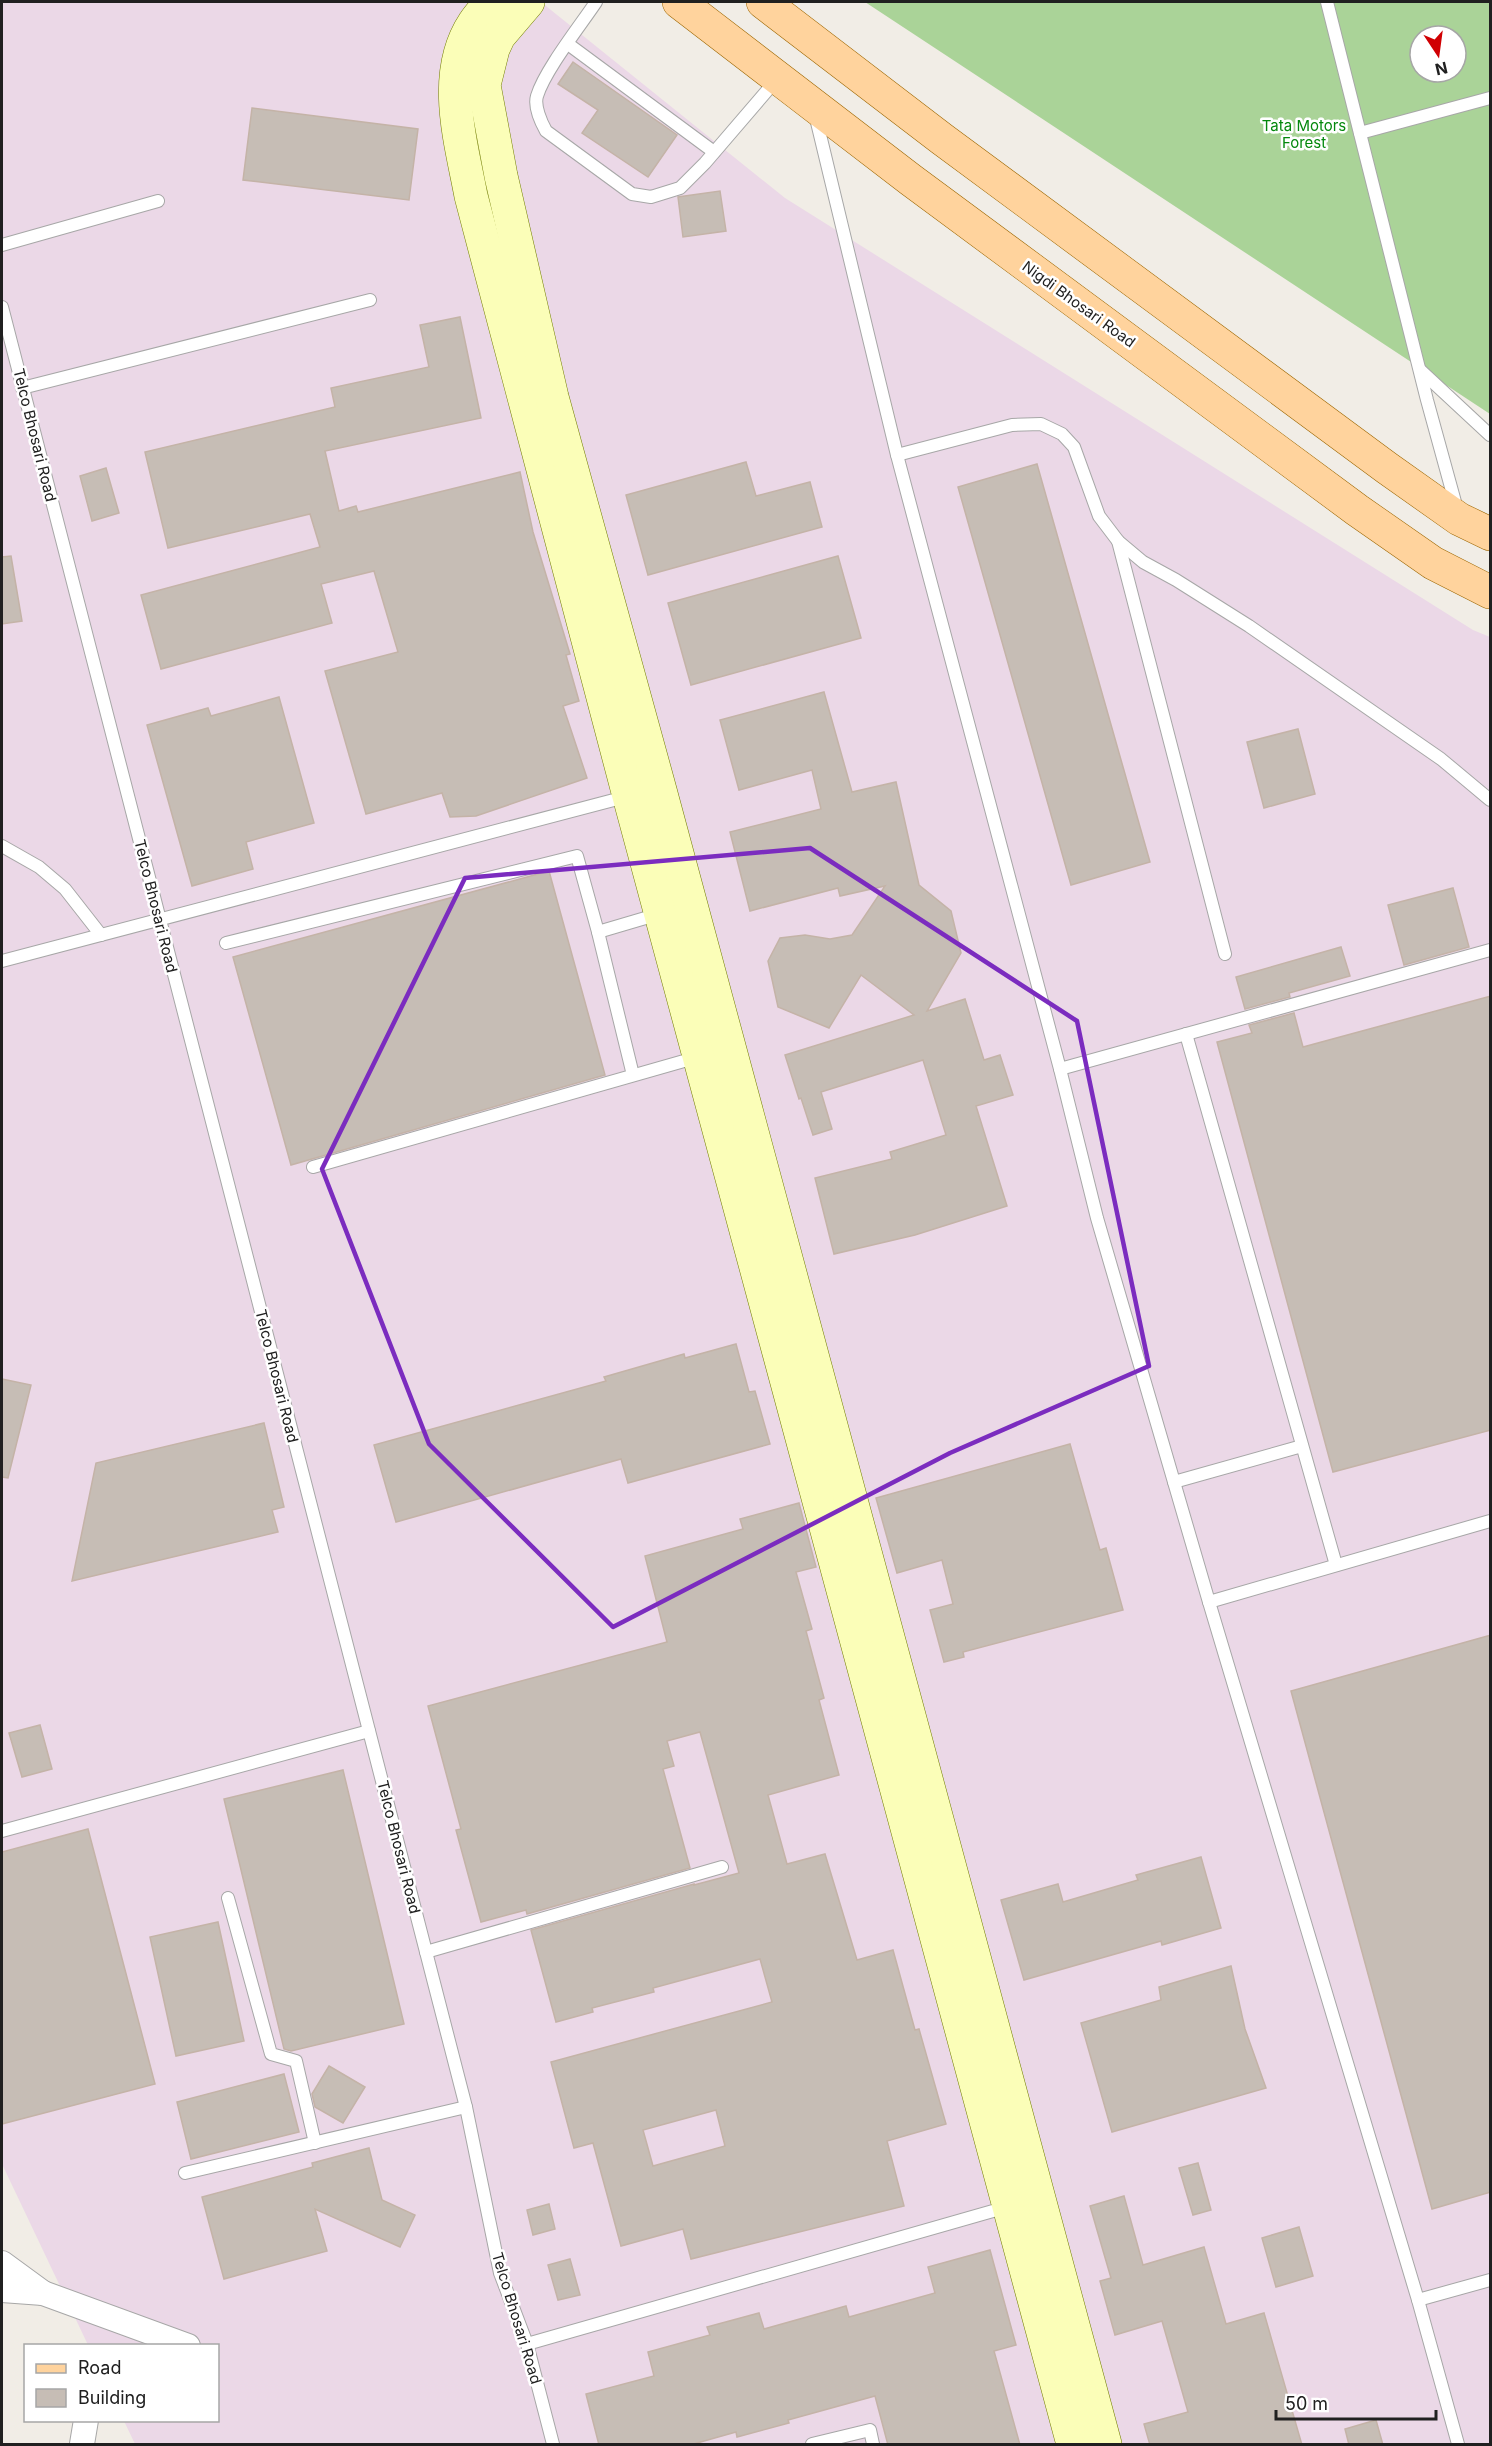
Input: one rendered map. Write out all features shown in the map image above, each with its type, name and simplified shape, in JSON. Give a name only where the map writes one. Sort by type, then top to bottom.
[{"type":"main road","name":"Nigdi Bhosari Road","points":[[679,2],[911,180],[1357,510],[1433,563],[1491,592]]},
{"type":"main road","points":[[763,2],[942,139],[1377,461],[1459,519],[1491,534]]},
{"type":"street","points":[[492,2],[473,23],[463,46],[455,91],[457,123],[471,196],[502,323],[644,793],[1025,2202],[1073,2445]]},
{"type":"street","points":[[528,2],[496,43],[487,65],[484,85],[501,176],[644,793],[660,914],[1025,2202],[1105,2445]]},
{"type":"street","points":[[2,2263],[43,2293]]},
{"type":"street","points":[[2,2290],[43,2293],[183,2344]]},
{"type":"street","points":[[82,2445],[86,2422]]},
{"type":"lane","points":[[596,2],[536,98],[540,120],[546,131],[632,194],[651,197],[680,188],[778,78]]},
{"type":"lane","points":[[1327,2],[1459,519]]},
{"type":"lane","points":[[568,44],[714,152]]},
{"type":"lane","points":[[1360,133],[1491,98]]},
{"type":"lane","points":[[813,104],[897,454],[1060,1068],[1097,1218],[1209,1602],[1418,2300],[1458,2445]]},
{"type":"lane","points":[[2,245],[158,201]]},
{"type":"lane","points":[[22,388],[370,300]]},
{"type":"lane","name":"Telco Bhosari Road","points":[[2,307],[466,2107],[500,2273],[527,2344],[553,2445]]},
{"type":"lane","points":[[1419,369],[1491,435]]},
{"type":"lane","points":[[897,454],[1012,425],[1041,424],[1062,434],[1074,447],[1099,516],[1118,541],[1143,562],[1249,626],[1431,752],[1491,800]]},
{"type":"lane","points":[[1118,541],[1225,954]]},
{"type":"lane","points":[[2,961],[644,793]]},
{"type":"lane","points":[[2,846],[39,867],[65,890],[101,935]]},
{"type":"lane","points":[[226,943],[577,856],[633,1075]]},
{"type":"lane","points":[[598,932],[660,914]]},
{"type":"lane","points":[[1060,1068],[1491,950]]},
{"type":"lane","points":[[1186,1034],[1336,1565]]},
{"type":"lane","points":[[313,1167],[699,1057]]},
{"type":"lane","points":[[1174,1482],[1302,1446]]},
{"type":"lane","points":[[1209,1602],[1491,1521]]},
{"type":"lane","points":[[2,1831],[369,1731]]},
{"type":"lane","points":[[426,1952],[722,1867]]},
{"type":"lane","points":[[228,1898],[271,2054],[296,2061],[315,2143]]},
{"type":"lane","points":[[185,2173],[466,2107]]},
{"type":"lane","points":[[527,2344],[1025,2202]]},
{"type":"lane","points":[[1418,2300],[1491,2280]]},
{"type":"lane","points":[[812,2445],[870,2430],[873,2445]]},
{"type":"highlighted area","points":[[810,848],[1077,1021],[1149,1366],[950,1453],[613,1627],[429,1444],[322,1169],[465,878]]},
{"type":"shaded area","points":[[2,2],[541,2],[785,198],[1473,630],[1490,637],[1490,2444],[135,2444],[124,2422],[219,2422],[219,2344],[88,2344],[2,2164]]},
{"type":"green space","name":"Tata Motors Forest","points":[[865,2],[1490,2],[1490,414]]},
{"type":"building","points":[[573,62],[677,135],[648,177],[582,133],[598,110],[558,84]]},
{"type":"building","points":[[252,108],[418,129],[409,200],[243,180]]},
{"type":"building","points":[[720,191],[726,231],[683,237],[678,197]]},
{"type":"building","points":[[460,317],[481,418],[325,451],[339,511],[356,506],[358,512],[520,472],[533,532],[570,654],[566,655],[579,701],[563,706],[587,778],[476,816],[450,817],[442,793],[366,814],[325,671],[398,652],[374,571],[321,584],[332,623],[161,669],[141,595],[320,547],[310,514],[168,548],[145,452],[335,407],[331,388],[429,367],[420,325]]},
{"type":"building","points":[[746,462],[756,496],[810,482],[822,527],[648,575],[626,495]]},
{"type":"building","points":[[1037,464],[1150,862],[1071,885],[958,487]]},
{"type":"building","points":[[106,468],[119,513],[92,521],[80,476]]},
{"type":"building","points":[[11,556],[22,621],[2,624],[2,557]]},
{"type":"building","points":[[838,556],[861,638],[691,685],[668,603]]},
{"type":"building","points":[[824,692],[852,792],[896,782],[919,885],[951,911],[961,953],[927,1011],[965,999],[984,1060],[1000,1055],[1013,1095],[976,1106],[1007,1206],[915,1235],[834,1254],[815,1178],[892,1159],[890,1152],[946,1135],[923,1060],[821,1092],[832,1129],[813,1135],[785,1055],[914,1015],[861,975],[829,1028],[778,1007],[768,961],[780,938],[805,935],[830,939],[852,935],[885,886],[840,896],[838,888],[750,911],[730,832],[821,809],[812,770],[739,790],[720,720]]},
{"type":"building","points":[[279,697],[314,823],[246,842],[253,869],[192,886],[147,725],[208,708],[211,716]]},
{"type":"building","points":[[1298,729],[1315,794],[1264,808],[1247,742]]},
{"type":"building","points":[[549,871],[605,1075],[291,1165],[233,957]]},
{"type":"building","points":[[1453,888],[1469,947],[1404,965],[1388,905]]},
{"type":"building","points":[[1341,947],[1350,976],[1289,993],[1290,997],[1245,1009],[1236,977]]},
{"type":"building","points":[[1491,996],[1491,1430],[1333,1472],[1217,1042],[1252,1033],[1249,1025],[1294,1013],[1303,1047]]},
{"type":"building","points":[[736,1344],[749,1392],[755,1391],[770,1444],[628,1483],[621,1459],[396,1522],[374,1445],[606,1381],[604,1377],[684,1354],[685,1358]]},
{"type":"building","points":[[2,1379],[31,1385],[8,1478],[2,1477]]},
{"type":"building","points":[[264,1423],[284,1507],[272,1510],[278,1532],[72,1581],[96,1463]]},
{"type":"building","points":[[1070,1444],[1100,1550],[1106,1548],[1123,1610],[963,1652],[964,1657],[944,1662],[930,1610],[953,1604],[942,1560],[897,1573],[876,1498]]},
{"type":"building","points":[[799,1503],[816,1567],[796,1572],[812,1629],[806,1631],[824,1698],[819,1700],[839,1775],[768,1795],[787,1864],[825,1854],[857,1960],[893,1950],[915,2030],[919,2029],[946,2124],[887,2141],[904,2206],[691,2259],[683,2229],[621,2246],[593,2143],[574,2148],[551,2062],[772,2002],[760,1959],[653,1988],[654,1992],[592,2008],[593,2012],[556,2022],[531,1930],[739,1873],[700,1732],[667,1741],[674,1766],[663,1769],[690,1868],[527,1914],[526,1910],[481,1922],[456,1830],[461,1829],[428,1706],[667,1642],[645,1556],[743,1529],[740,1519]],"holes":[[[716,2110],[725,2146],[653,2166],[643,2130]]]},
{"type":"building","points":[[1491,1635],[1491,2192],[1432,2209],[1291,1691]]},
{"type":"building","points":[[40,1725],[52,1769],[22,1777],[9,1733]]},
{"type":"building","points":[[343,1770],[404,2024],[291,2051],[284,2049],[224,1799]]},
{"type":"building","points":[[88,1829],[155,2084],[2,2124],[2,1852]]},
{"type":"building","points":[[1201,1857],[1221,1928],[1162,1945],[1161,1941],[1024,1980],[1001,1900],[1058,1884],[1063,1902],[1138,1880],[1136,1875]]},
{"type":"building","points":[[218,1922],[244,2041],[176,2056],[150,1937]]},
{"type":"building","points":[[1231,1966],[1245,2029],[1266,2088],[1112,2132],[1081,2023],[1161,2000],[1159,1987]]},
{"type":"building","points":[[329,2066],[365,2087],[343,2123],[315,2107],[312,2094]]},
{"type":"building","points":[[284,2074],[299,2132],[191,2159],[177,2102]]},
{"type":"building","points":[[369,2148],[382,2200],[415,2215],[400,2247],[315,2209],[327,2251],[224,2279],[202,2197],[313,2167],[312,2163]]},
{"type":"building","points":[[1198,2163],[1211,2210],[1193,2215],[1179,2168]]},
{"type":"building","points":[[1124,2196],[1143,2265],[1204,2247],[1226,2324],[1264,2313],[1302,2445],[1150,2445],[1144,2424],[1188,2412],[1162,2321],[1115,2335],[1100,2281],[1111,2278],[1090,2206]]},
{"type":"building","points":[[549,2204],[555,2229],[533,2235],[527,2210]]},
{"type":"building","points":[[1299,2227],[1313,2276],[1276,2287],[1262,2238]]},
{"type":"building","points":[[990,2250],[1016,2345],[994,2351],[1020,2445],[888,2445],[875,2396],[737,2437],[736,2432],[690,2445],[599,2445],[586,2394],[654,2376],[648,2352],[710,2335],[707,2327],[759,2313],[764,2329],[846,2306],[849,2317],[935,2293],[928,2267]]},
{"type":"building","points":[[570,2259],[580,2295],[558,2300],[548,2265]]},
{"type":"building","points":[[1376,2420],[1383,2445],[1349,2445],[1345,2429]]}]
